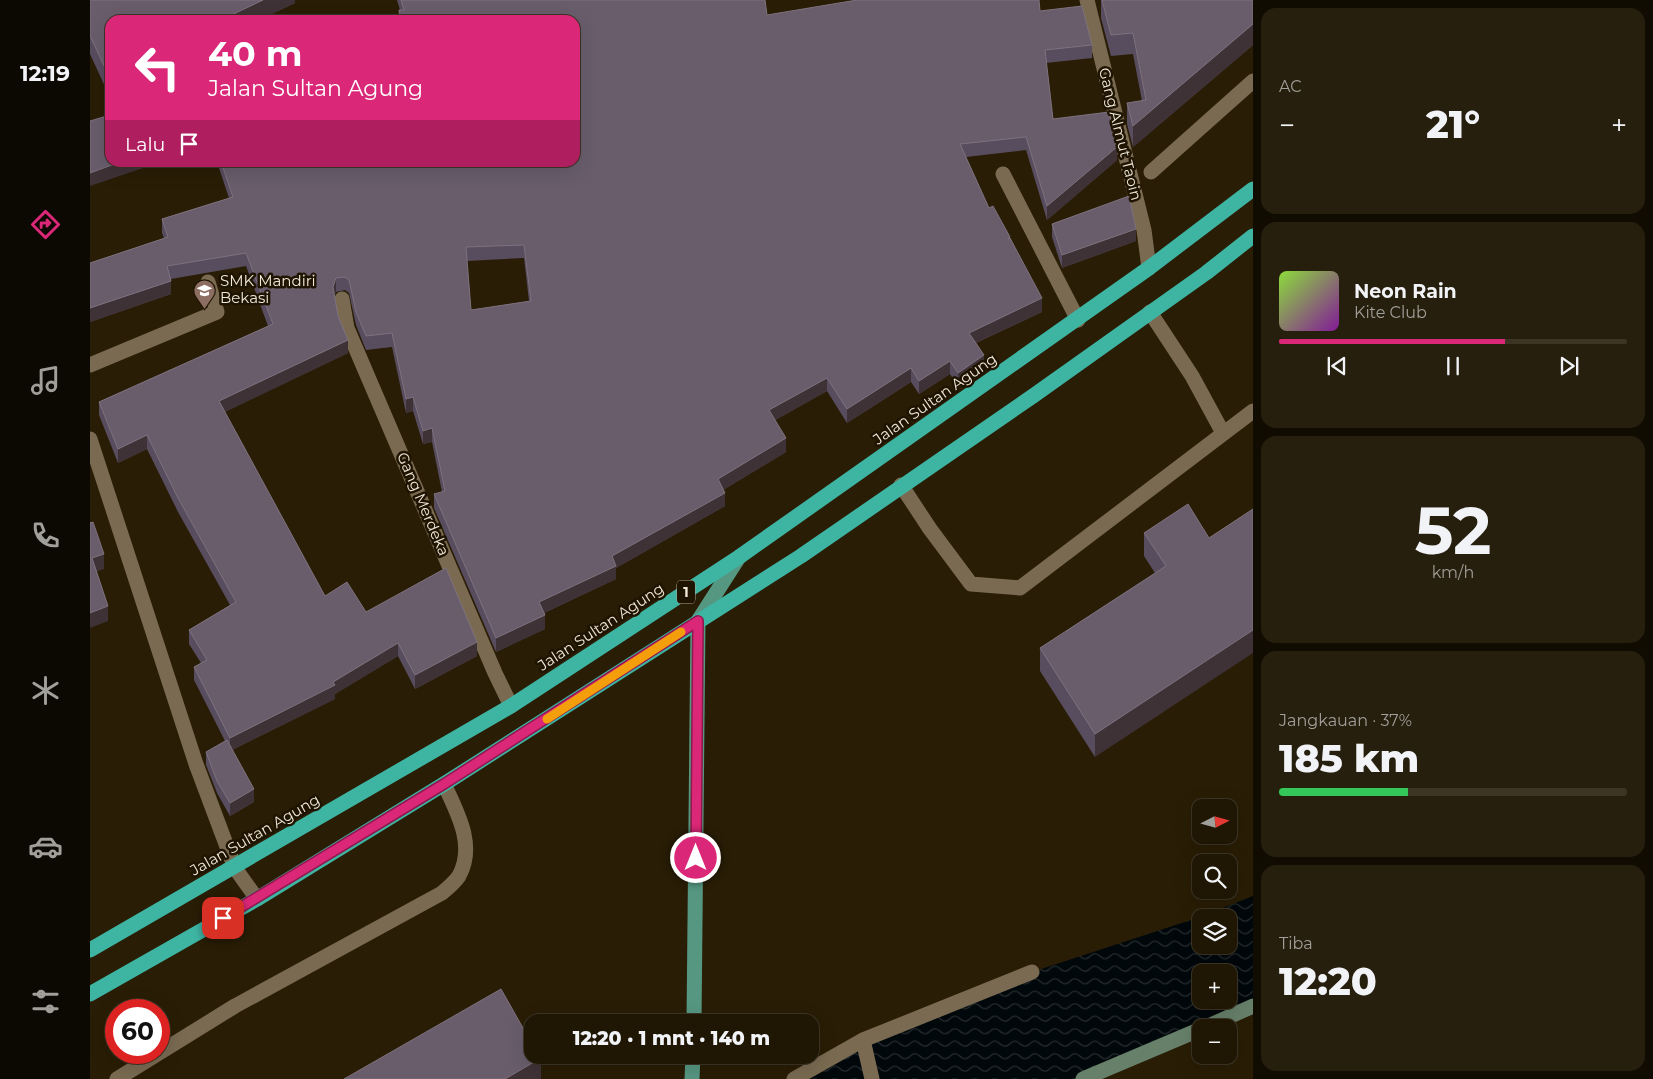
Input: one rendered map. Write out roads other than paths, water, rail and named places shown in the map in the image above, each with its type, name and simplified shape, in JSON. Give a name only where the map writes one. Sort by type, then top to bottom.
[{"type":"highway","name":"Jalan Sultan Agung","points":[[90,950],[235,868],[511,706],[739,558],[1078,320],[1150,268],[1253,189]]},
{"type":"highway","name":"1","points":[[90,994],[257,899],[444,784],[801,556],[1206,274],[1253,236]]},
{"type":"main road","points":[[694,1014],[698,621],[739,558]]},
{"type":"main road","points":[[692,1079],[693,1064]]},
{"type":"street","name":"Gang Almut Taoin","points":[[1087,0],[1144,230],[1150,268]]},
{"type":"street","points":[[1151,172],[1253,81]]},
{"type":"street","points":[[1003,174],[1078,320]]},
{"type":"street","points":[[90,366],[217,312],[208,282]]},
{"type":"street","name":"Gang Merdeka","points":[[342,300],[347,328],[495,673],[511,706]]},
{"type":"street","points":[[1150,312],[1192,376],[1223,433]]},
{"type":"street","points":[[901,485],[930,529],[971,584],[1020,588],[1253,410]]},
{"type":"street","points":[[90,439],[196,764],[235,868],[257,899]]},
{"type":"street","points":[[117,1079],[235,1006],[442,893],[458,878],[464,864],[465,845],[464,826],[444,784]]},
{"type":"street","points":[[794,1079],[863,1040],[1032,972]]},
{"type":"street","points":[[1223,1019],[1253,1006]]},
{"type":"street","points":[[1083,1079],[1192,1032]]},
{"type":"street","points":[[863,1040],[872,1079]]},
{"type":"water","points":[[1253,896],[1253,1006],[1223,1019],[1192,1019],[1192,1032],[1083,1079],[794,1079],[1032,972],[1192,920],[1192,954],[1237,954],[1237,909],[1220,909]]},
{"type":"place","name":"SMK Mandiri Bekasi","points":[[204,309]]}]
